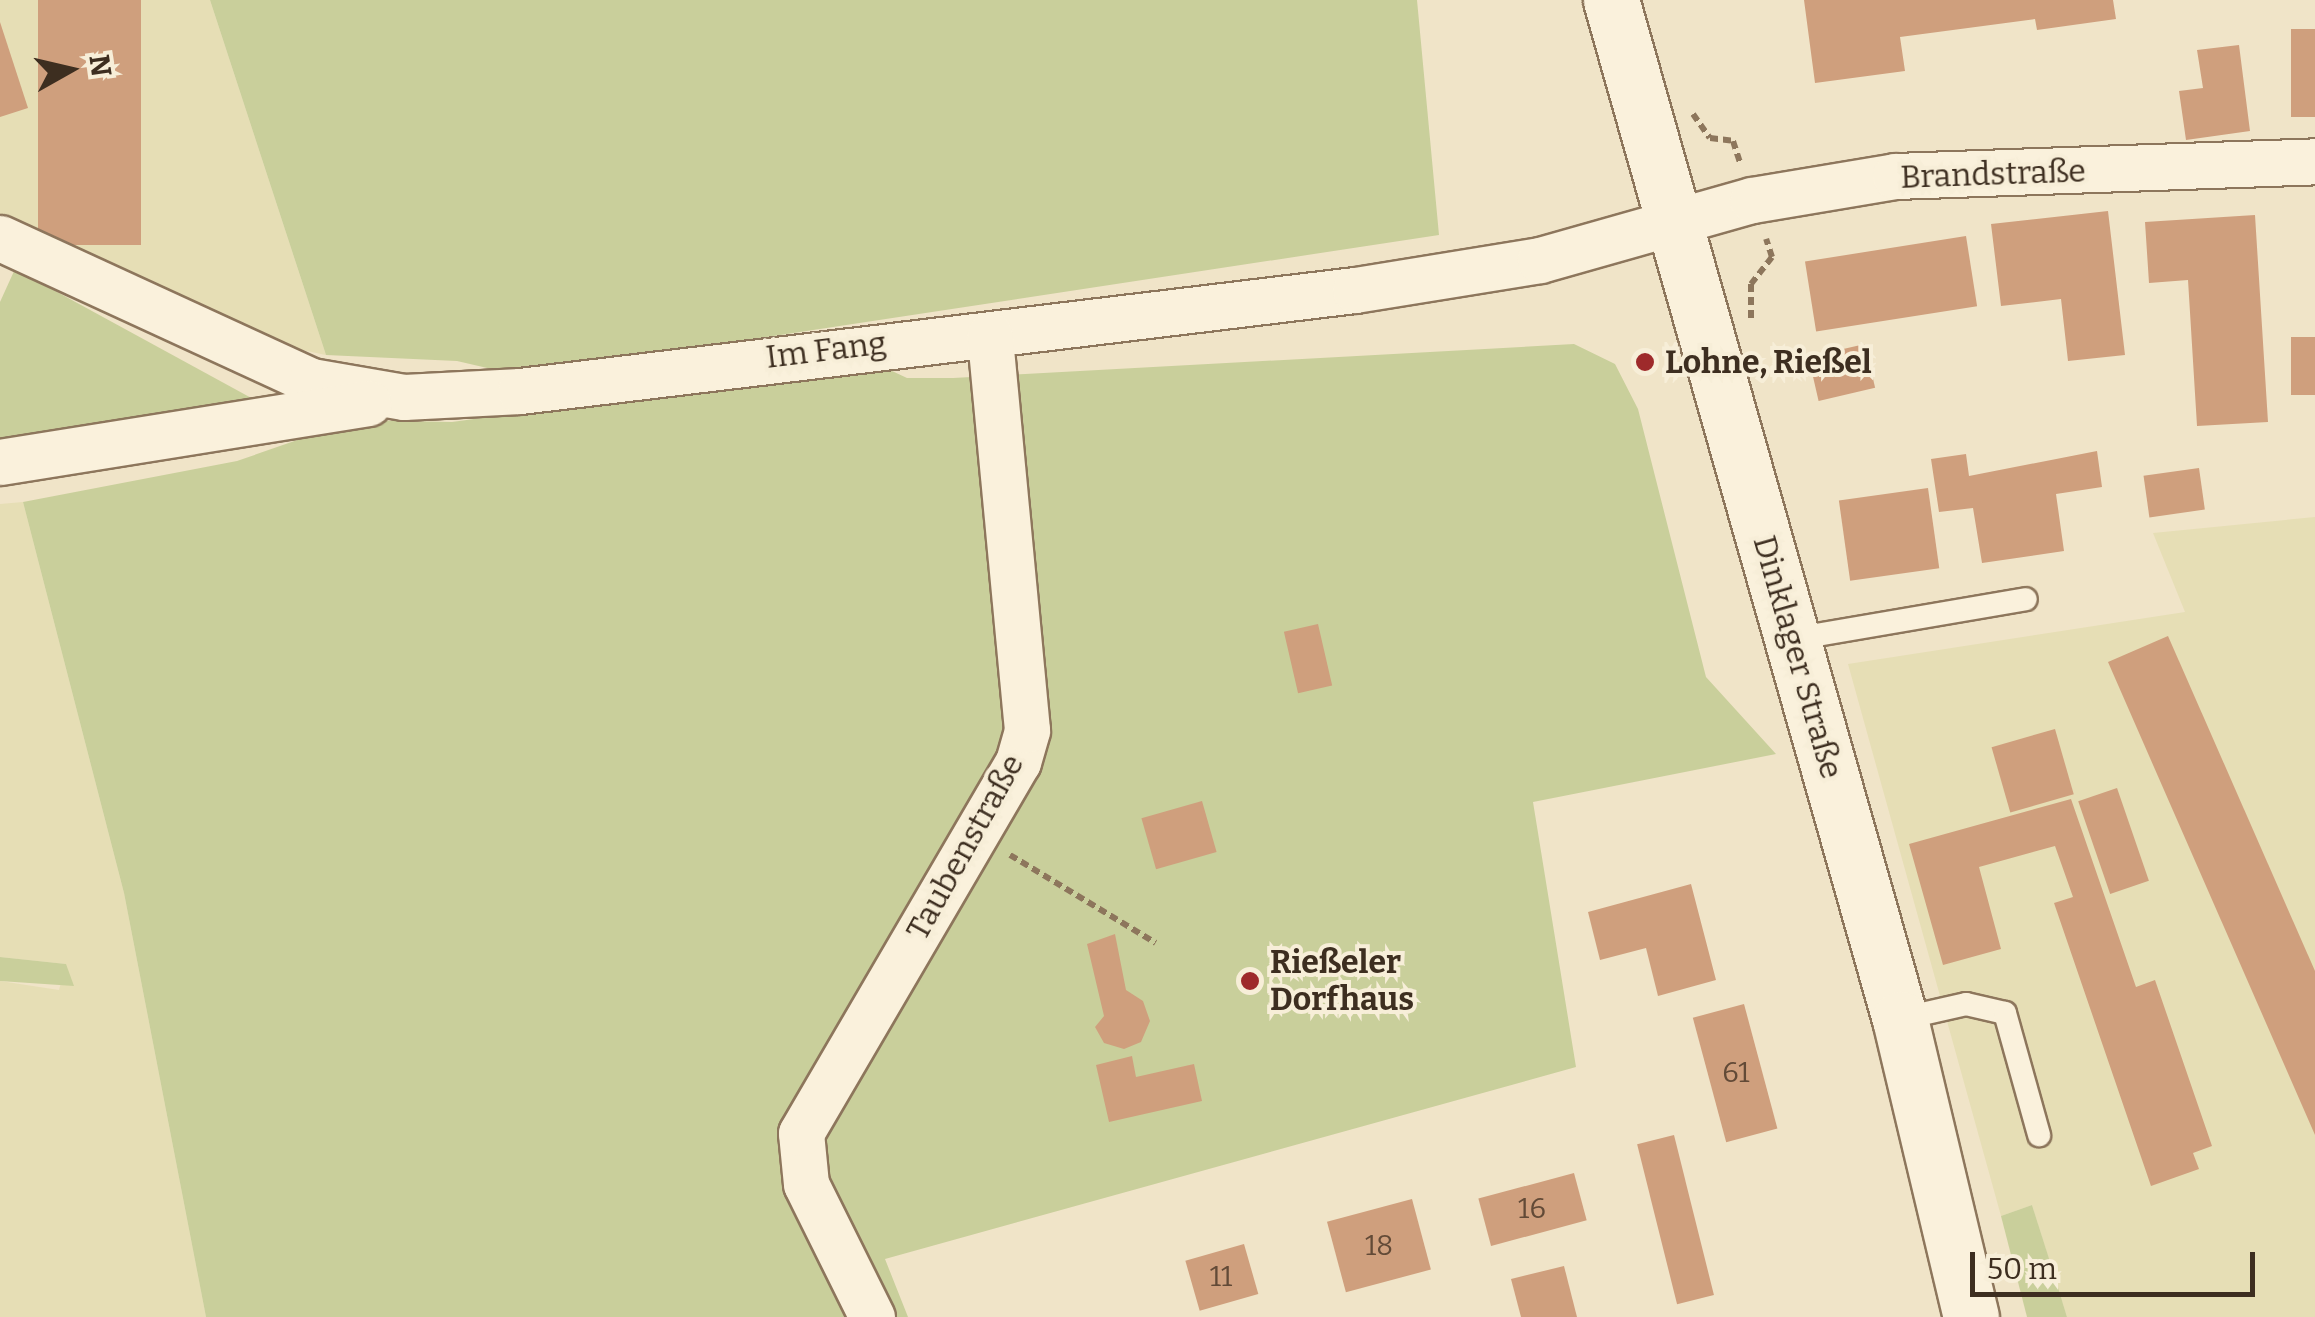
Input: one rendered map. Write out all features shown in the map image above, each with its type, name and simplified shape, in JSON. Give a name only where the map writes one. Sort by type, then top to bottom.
[{"type":"main road","name":"Dinklager Straße","points":[[1611,0],[1900,1018],[1971,1317]]},
{"type":"street","name":"Brandstraße","points":[[1676,221],[1895,176],[2315,161]]},
{"type":"street","name":"Im Fang","points":[[0,238],[312,381],[404,397],[520,392],[990,335],[1540,260],[1676,221]]},
{"type":"street","name":"Taubenstraße","points":[[872,1317],[806,1184],[800,1133],[1018,762],[1030,697],[990,335]]},
{"type":"street","points":[[0,462],[404,397]]},
{"type":"lane","points":[[1793,639],[2026,599]]},
{"type":"lane","points":[[1900,1018],[1966,1004],[2005,1013],[2039,1135]]},
{"type":"path","points":[[974,834],[1156,943]]},
{"type":"shaded area","points":[[0,0],[210,0],[326,355],[283,346],[0,222]]},
{"type":"shaded area","points":[[23,502],[124,893],[206,1317],[0,1317],[0,981],[59,990],[66,964],[0,957],[0,504]]},
{"type":"shaded area","points":[[2315,517],[2315,1317],[2067,1317],[2032,1205],[2001,1216],[1848,664],[2185,612],[2153,533]]},
{"type":"green space","points":[[210,0],[1417,0],[1439,235],[517,375],[457,361],[326,355]]},
{"type":"green space","points":[[15,269],[255,400],[0,439],[0,302]]},
{"type":"green space","points":[[1574,344],[1615,364],[1638,409],[1706,677],[1776,754],[1533,802],[1576,1067],[885,1259],[908,1317],[206,1317],[124,893],[23,502],[237,461],[355,420],[452,422],[875,363],[907,378],[953,378]]},
{"type":"green space","points":[[0,957],[66,964],[74,986],[0,981]]},
{"type":"green space","points":[[2032,1205],[2067,1317],[2027,1317],[2001,1216]]},
{"type":"building","points":[[38,0],[141,0],[141,245],[38,245]]},
{"type":"building","points":[[1804,0],[2113,0],[2116,19],[2037,30],[2035,19],[1900,37],[1905,71],[1815,83]]},
{"type":"building","points":[[0,22],[28,108],[0,117]]},
{"type":"building","points":[[2291,29],[2315,29],[2315,117],[2291,117]]},
{"type":"building","points":[[2239,45],[2250,131],[2186,140],[2179,91],[2203,88],[2197,50]]},
{"type":"building","points":[[2108,211],[2125,355],[2068,361],[2061,299],[2001,306],[1991,224]]},
{"type":"building","points":[[2255,215],[2268,422],[2197,426],[2188,280],[2149,283],[2145,222]]},
{"type":"building","points":[[1966,236],[1977,306],[1816,332],[1805,261]]},
{"type":"building","points":[[2291,337],[2315,337],[2315,395],[2291,395]]},
{"type":"building","points":[[1865,344],[1875,388],[1819,401],[1808,357]]},
{"type":"building","points":[[2097,451],[2102,487],[2056,494],[2064,551],[1982,563],[1973,508],[1939,512],[1931,459],[1966,454],[1969,476]]},
{"type":"building","points":[[2199,468],[2205,510],[2149,517],[2144,476]]},
{"type":"building","points":[[1928,488],[1939,568],[1850,581],[1839,501]]},
{"type":"building","points":[[1318,624],[1332,685],[1298,693],[1284,632]]},
{"type":"building","points":[[2168,636],[2315,971],[2315,1135],[2108,662]]},
{"type":"building","points":[[2055,729],[2074,794],[2010,813],[1992,747]]},
{"type":"building","points":[[2117,788],[2149,881],[2110,894],[2078,801]]},
{"type":"building","points":[[2071,799],[2136,987],[2155,980],[2212,1146],[2193,1153],[2199,1169],[2151,1186],[2054,903],[2073,897],[2055,846],[1979,867],[2001,949],[1943,965],[1909,844]]},
{"type":"building","points":[[1202,801],[1217,852],[1156,869],[1141,818]]},
{"type":"building","points":[[1691,884],[1716,980],[1658,996],[1646,948],[1600,960],[1588,912]]},
{"type":"building","points":[[1115,934],[1126,990],[1143,1001],[1150,1021],[1141,1042],[1124,1049],[1104,1043],[1095,1027],[1104,1016],[1087,944]]},
{"type":"building","points":[[1744,1004],[1777,1129],[1726,1142],[1693,1018]]},
{"type":"building","points":[[1132,1056],[1136,1077],[1194,1064],[1202,1101],[1109,1122],[1096,1065]]},
{"type":"building","points":[[1674,1135],[1714,1295],[1677,1304],[1637,1144]]},
{"type":"building","points":[[1574,1173],[1587,1220],[1491,1246],[1478,1199]]},
{"type":"building","points":[[1412,1199],[1431,1270],[1346,1292],[1327,1222]]},
{"type":"building","points":[[1244,1244],[1258,1294],[1200,1311],[1185,1261]]},
{"type":"building","points":[[1564,1266],[1577,1317],[1521,1317],[1511,1279]]},
{"type":"place","name":"Lohne, Rießel","points":[[1645,362]]},
{"type":"place","name":"Rießeler Dorfhaus","points":[[1250,981]]}]
